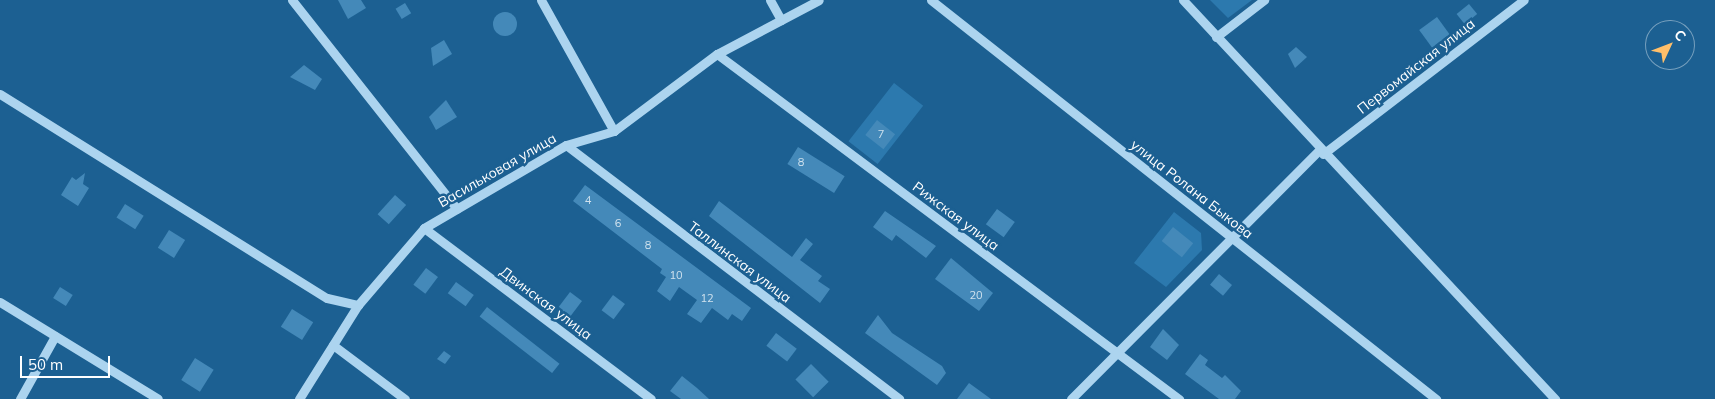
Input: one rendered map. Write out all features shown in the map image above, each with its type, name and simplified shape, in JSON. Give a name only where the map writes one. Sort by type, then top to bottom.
[{"type":"street","points":[[292,0],[457,210]]},
{"type":"street","points":[[541,0],[614,131]]},
{"type":"street","points":[[770,0],[781,20]]},
{"type":"street","name":"Васильковая улица","points":[[299,399],[358,305],[424,228],[566,145],[614,131],[717,54],[819,0]]},
{"type":"street","name":"улица Ролана Быкова","points":[[931,0],[1436,399]]},
{"type":"street","points":[[1182,0],[1321,152],[1555,399]]},
{"type":"street","points":[[1216,37],[1264,0]]},
{"type":"street","name":"Первомайская улица","points":[[1071,399],[1116,352],[1321,152],[1524,0]]},
{"type":"street","name":"Рижская улица","points":[[717,54],[1179,399]]},
{"type":"street","points":[[0,94],[327,298],[358,305]]},
{"type":"street","name":"Таллинская улица","points":[[566,145],[899,399]]},
{"type":"street","name":"Двинская улица","points":[[424,228],[651,399]]},
{"type":"street","points":[[0,302],[158,399]]},
{"type":"street","points":[[20,399],[55,336]]},
{"type":"street","points":[[333,345],[405,399]]},
{"type":"shaded area","points":[[1210,0],[1252,0],[1228,18]]},
{"type":"shaded area","points":[[894,83],[923,106],[878,164],[848,141]]},
{"type":"shaded area","points":[[1174,212],[1201,233],[1202,250],[1166,287],[1134,263]]},
{"type":"building","points":[[338,0],[361,0],[366,8],[348,19]]},
{"type":"building","points":[[405,3],[411,13],[402,19],[396,9]]},
{"type":"building","points":[[1469,4],[1477,14],[1465,24],[1457,14]]},
{"type":"building","points":[[505,12],[514,15],[517,24],[514,33],[505,36],[496,33],[493,24],[496,15]]},
{"type":"building","points":[[1437,17],[1450,35],[1432,48],[1419,30]]},
{"type":"building","points":[[444,40],[452,54],[433,66],[431,48]]},
{"type":"building","points":[[1296,47],[1307,57],[1295,68],[1288,54]]},
{"type":"building","points":[[304,65],[322,79],[315,90],[290,77]]},
{"type":"building","points":[[446,100],[457,117],[436,130],[429,117]]},
{"type":"building","points":[[877,120],[895,134],[883,149],[865,135]]},
{"type":"building","points":[[798,147],[845,176],[834,193],[787,164]]},
{"type":"building","points":[[85,173],[83,184],[89,188],[78,206],[61,195],[72,177],[76,180]]},
{"type":"building","points":[[585,185],[751,308],[742,321],[732,314],[728,320],[712,308],[701,323],[687,314],[697,300],[679,287],[670,301],[657,291],[666,277],[660,273],[662,269],[573,201]]},
{"type":"building","points":[[395,195],[406,205],[389,224],[378,214]]},
{"type":"building","points":[[719,201],[792,257],[806,238],[813,244],[800,260],[822,276],[818,281],[830,289],[820,303],[709,216]]},
{"type":"building","points":[[125,204],[144,216],[135,229],[117,218]]},
{"type":"building","points":[[997,209],[1015,222],[1004,237],[986,224]]},
{"type":"building","points":[[885,211],[936,246],[926,258],[896,235],[892,241],[873,227]]},
{"type":"building","points":[[1173,227],[1193,243],[1182,257],[1162,241]]},
{"type":"building","points":[[169,230],[185,240],[174,258],[158,248]]},
{"type":"building","points":[[951,258],[993,293],[979,311],[935,279]]},
{"type":"building","points":[[426,268],[438,277],[425,294],[413,285]]},
{"type":"building","points":[[1219,274],[1232,285],[1223,296],[1210,285]]},
{"type":"building","points":[[456,282],[474,295],[466,306],[448,293]]},
{"type":"building","points":[[60,287],[73,295],[66,306],[53,298]]},
{"type":"building","points":[[570,292],[582,301],[569,319],[557,310]]},
{"type":"building","points":[[613,295],[625,304],[614,319],[602,310]]},
{"type":"building","points":[[487,307],[559,364],[552,373],[480,316]]},
{"type":"building","points":[[292,309],[313,322],[302,340],[281,327]]},
{"type":"building","points":[[878,315],[892,333],[942,366],[946,373],[937,385],[865,333]]},
{"type":"building","points":[[1163,329],[1179,345],[1167,360],[1150,347]]},
{"type":"building","points":[[776,333],[797,349],[787,361],[766,346]]},
{"type":"building","points":[[444,351],[451,356],[445,364],[437,359]]},
{"type":"building","points":[[1200,354],[1208,360],[1205,365],[1222,378],[1225,375],[1241,391],[1235,399],[1219,399],[1185,374]]},
{"type":"building","points":[[195,358],[214,370],[200,392],[181,380]]},
{"type":"building","points":[[811,364],[829,382],[813,397],[795,380]]},
{"type":"building","points":[[682,376],[709,399],[681,399],[670,391]]},
{"type":"building","points":[[969,383],[991,399],[957,399]]}]
